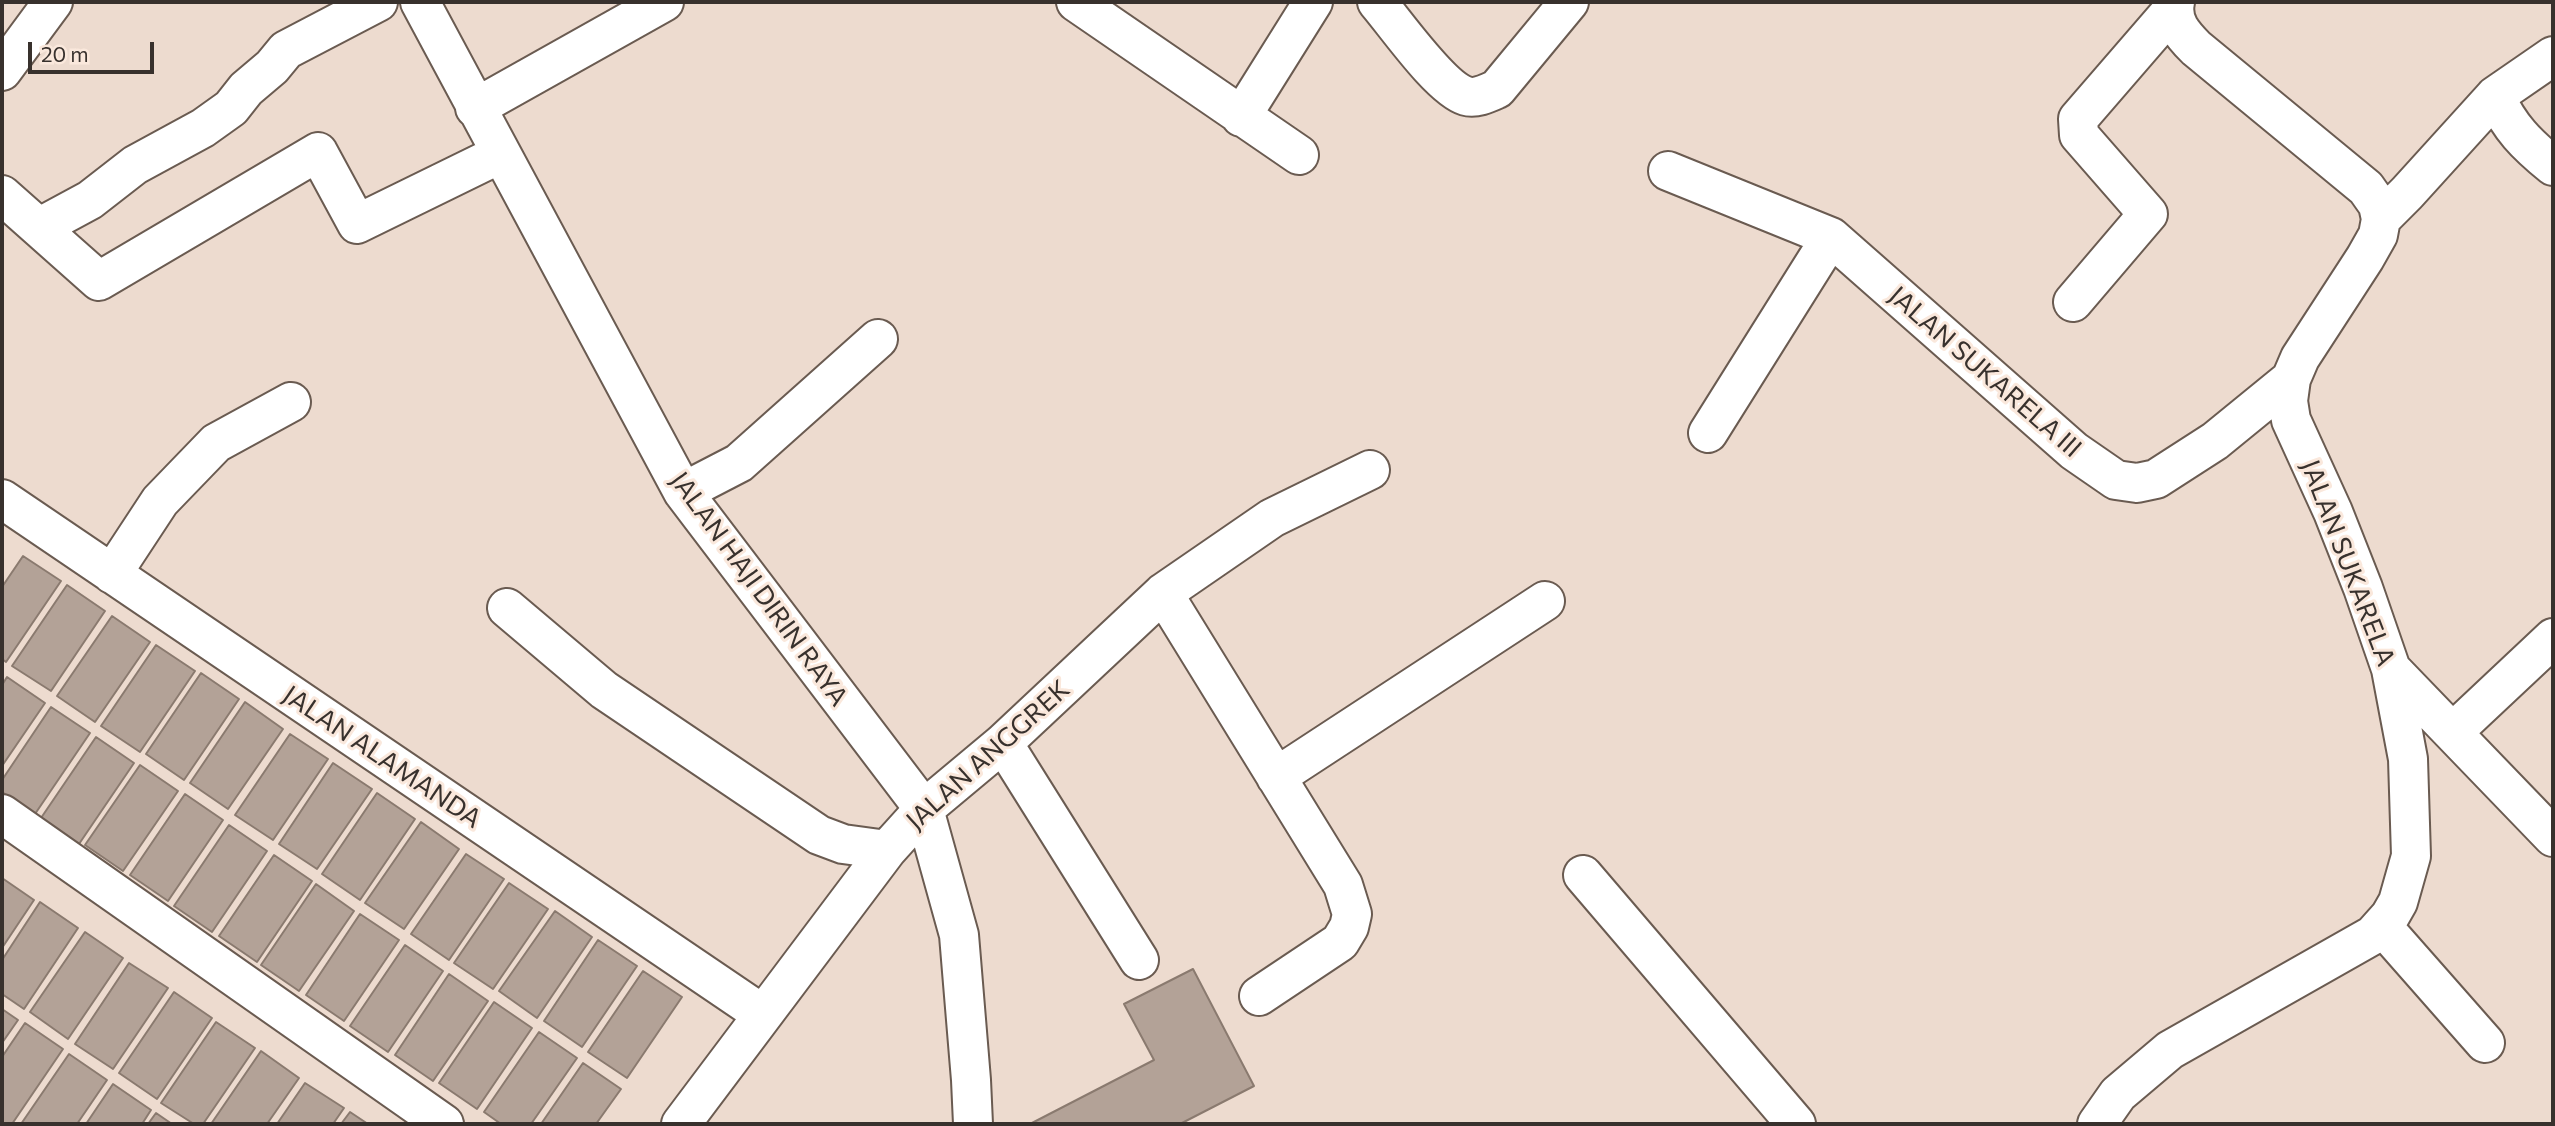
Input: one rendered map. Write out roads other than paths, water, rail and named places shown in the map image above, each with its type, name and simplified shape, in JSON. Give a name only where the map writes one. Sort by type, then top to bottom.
[{"type":"street","points":[[2,71],[52,2]]},
{"type":"street","points":[[40,227],[90,200],[135,165],[203,128],[231,108],[246,89],[272,67],[286,50],[378,2]]},
{"type":"street","name":"JALAN HAJI DIRIN RAYA","points":[[420,2],[682,492],[924,809],[959,935],[973,1124]]},
{"type":"street","points":[[475,108],[664,2]]},
{"type":"street","points":[[1076,2],[1156,54],[1241,117],[1299,155]]},
{"type":"street","points":[[1241,117],[1313,2]]},
{"type":"street","points":[[1377,2],[1447,85],[1467,97],[1485,95],[1497,89],[1569,2]]},
{"type":"street","points":[[2174,5],[2179,31],[2366,188],[2378,205],[2381,219]]},
{"type":"street","points":[[2073,302],[2148,214],[2079,135],[2078,119],[2174,5]]},
{"type":"street","points":[[2381,219],[2495,96],[2553,56]]},
{"type":"street","points":[[2495,96],[2505,119],[2527,145],[2553,166]]},
{"type":"street","points":[[2,195],[99,281],[318,152],[357,224],[500,155]]},
{"type":"street","name":"JALAN SUKARELA III","points":[[1668,171],[1831,237],[2074,451],[2116,480],[2137,483],[2157,480],[2215,441],[2291,379]]},
{"type":"street","name":"JALAN SUKARELA","points":[[2096,1123],[2118,1094],[2170,1050],[2373,935],[2398,902],[2411,856],[2408,759],[2391,669],[2358,575],[2291,420],[2288,401],[2291,379],[2300,358],[2365,258],[2378,235],[2381,219]]},
{"type":"street","points":[[1708,433],[1831,237]]},
{"type":"street","points":[[682,492],[739,463],[878,339]]},
{"type":"street","points":[[112,574],[160,501],[216,443],[292,402]]},
{"type":"street","name":"JALAN ANGGREK","points":[[681,1124],[887,850],[924,809],[1003,743],[1163,593],[1272,518],[1370,470]]},
{"type":"street","name":"JALAN ALAMANDA","points":[[2,499],[762,1014]]},
{"type":"street","points":[[1163,593],[1343,885],[1352,914],[1349,927],[1340,942],[1259,996]]},
{"type":"street","points":[[1276,777],[1545,601]]},
{"type":"street","points":[[507,608],[604,690],[819,835],[843,844],[887,850]]},
{"type":"street","points":[[2454,732],[2553,638]]},
{"type":"street","points":[[2391,669],[2553,837]]},
{"type":"street","points":[[1003,743],[1139,960]]},
{"type":"street","points":[[2,814],[444,1124]]},
{"type":"street","points":[[1583,875],[1796,1124]]},
{"type":"street","points":[[2382,926],[2485,1042]]}]
